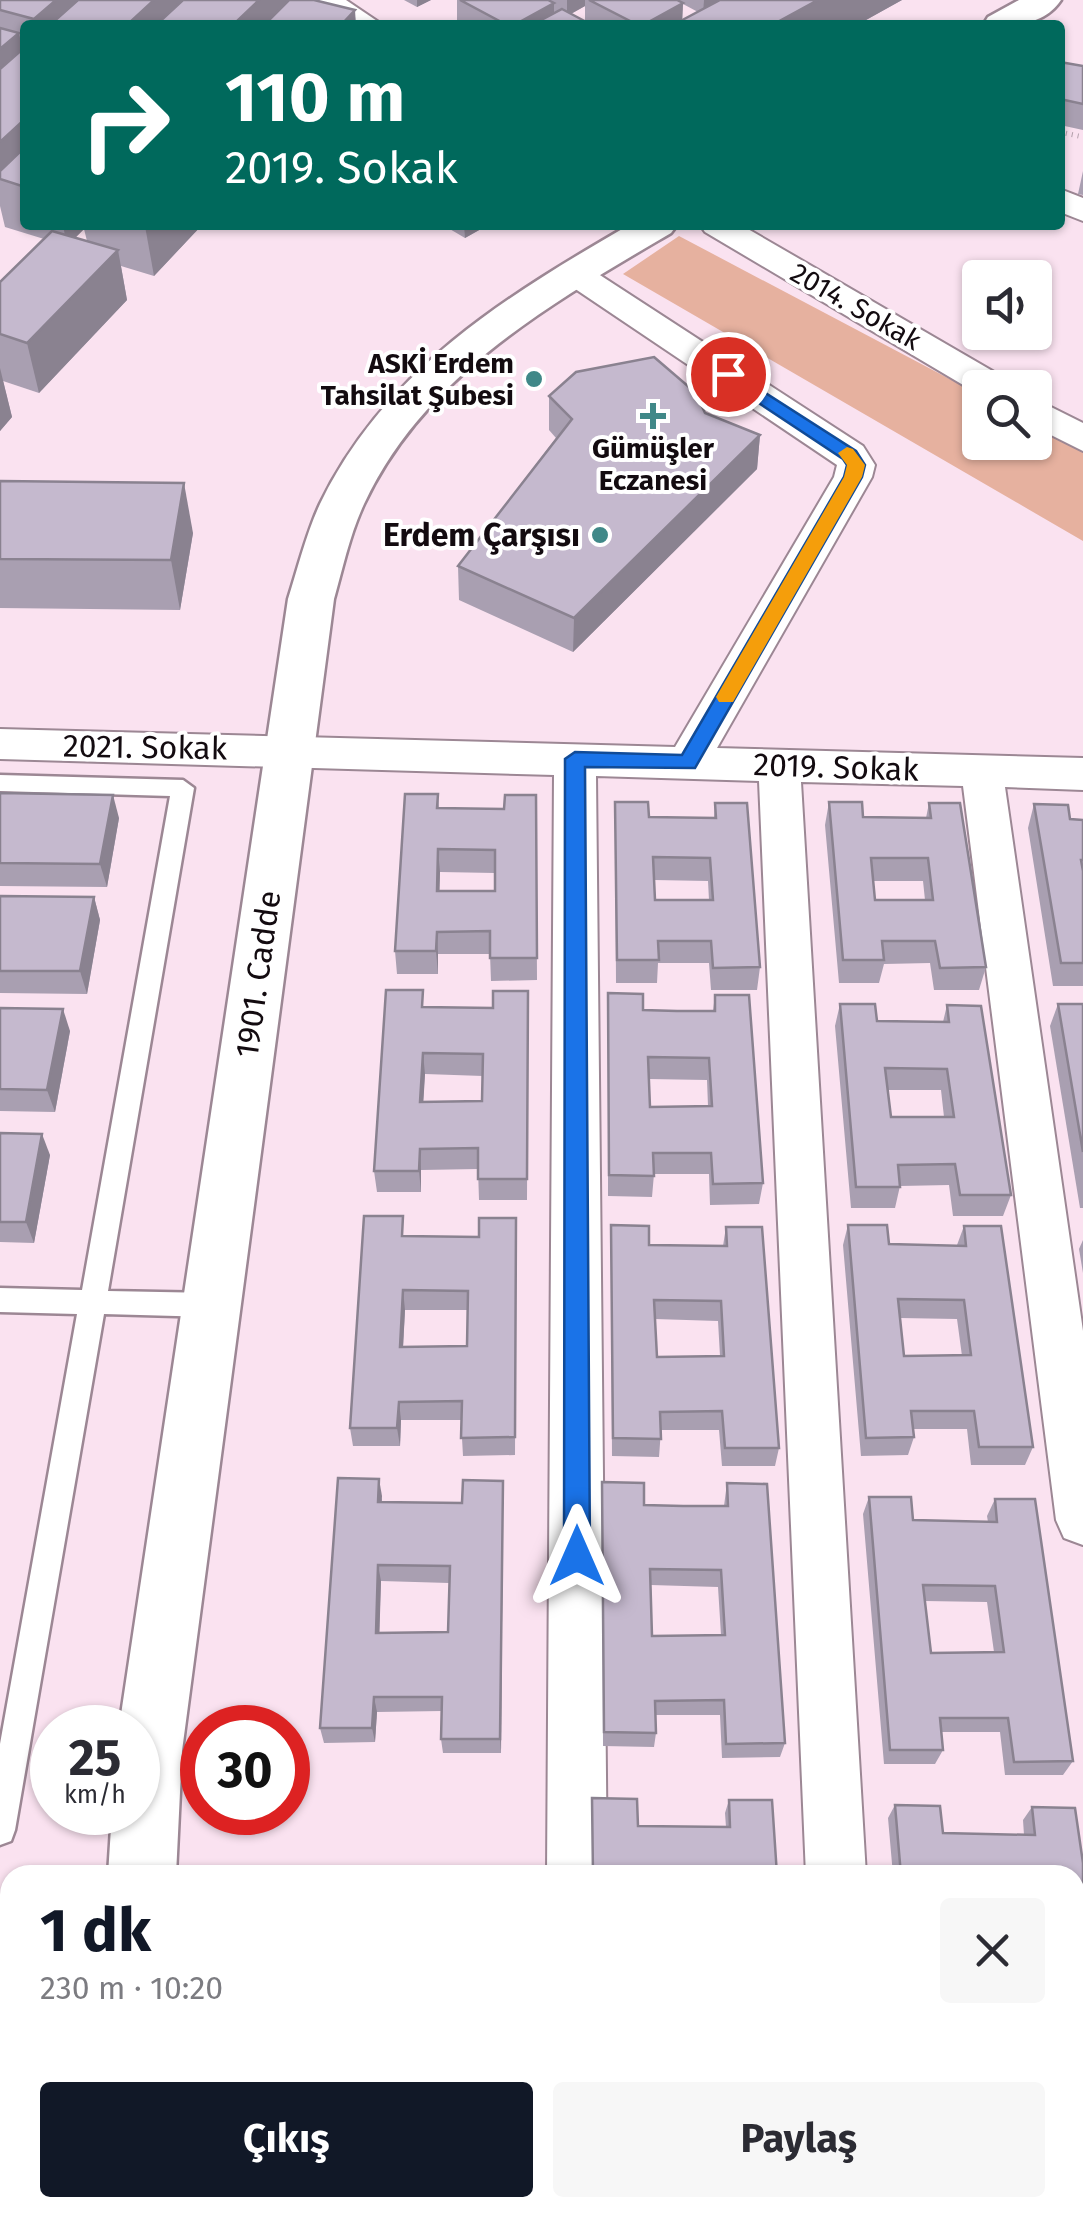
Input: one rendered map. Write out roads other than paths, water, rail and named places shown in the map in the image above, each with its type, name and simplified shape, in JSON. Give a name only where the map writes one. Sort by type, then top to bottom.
[{"type":"street","points":[[324,0],[359,20]]},
{"type":"street","points":[[1009,20],[1044,0]]},
{"type":"street","name":"1901. Cadde","points":[[143,1865],[149,1750],[311,599],[341,506],[382,432],[431,375],[481,332],[649,230]]},
{"type":"street","name":"2014. Sokak","points":[[726,230],[964,370]]},
{"type":"street","points":[[574,274],[850,455],[856,465],[853,477],[688,762]]},
{"type":"street","points":[[1052,421],[1083,439]]},
{"type":"street","name":"2021. Sokak","points":[[0,744],[290,750]]},
{"type":"street","name":"2019. Sokak","points":[[290,750],[1083,774]]},
{"type":"street","points":[[575,759],[578,1865]]},
{"type":"street","points":[[780,765],[835,1865]]},
{"type":"street","points":[[982,772],[1083,1520]]},
{"type":"lane","points":[[0,783],[183,788],[0,1830]]},
{"type":"lane","points":[[0,1300],[212,1305]]},
{"type":"place","name":"ASKİ Erdem Tahsilat Şubesi","points":[[534,379]]},
{"type":"place","name":"Gümüşler Eczanesi","points":[[653,416]]},
{"type":"place","name":"Erdem Çarşısı","points":[[600,535]]}]
